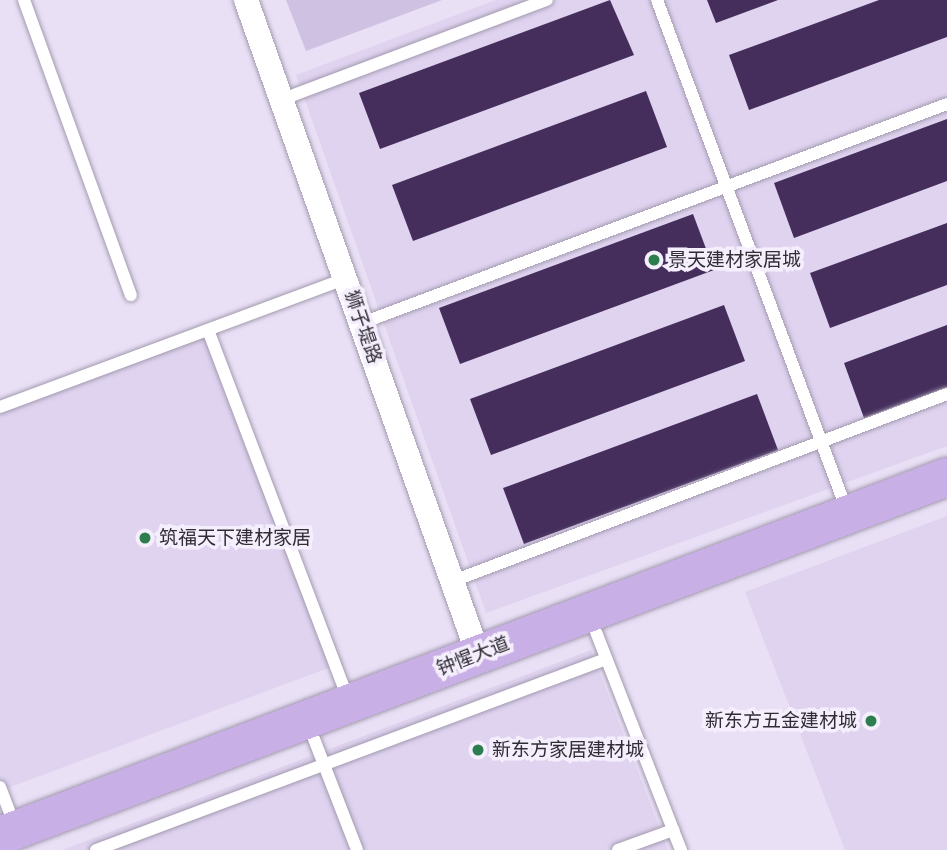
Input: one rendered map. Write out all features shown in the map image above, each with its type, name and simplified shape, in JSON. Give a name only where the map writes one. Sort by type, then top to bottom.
[{"type":"main road","name":"钟惺大道","points":[[12,838],[350,703],[947,477]]},
{"type":"main road","name":"钟惺大道","points":[[12,838],[319,752],[601,646],[947,499]]},
{"type":"street","name":"狮子堤路","points":[[246,0],[478,654]]},
{"type":"lane","points":[[24,0],[131,295]]},
{"type":"lane","points":[[283,99],[547,0]]},
{"type":"lane","points":[[657,0],[848,514]]},
{"type":"lane","points":[[362,323],[947,104]]},
{"type":"lane","points":[[0,407],[346,278]]},
{"type":"lane","points":[[208,330],[350,703]]},
{"type":"lane","points":[[453,581],[947,394]]},
{"type":"lane","points":[[601,646],[681,850]]},
{"type":"lane","points":[[96,850],[319,752],[357,850]]},
{"type":"lane","points":[[0,787],[12,838]]},
{"type":"lane","points":[[618,850],[673,830]]},
{"type":"shaded area","points":[[286,0],[442,0],[306,51]]},
{"type":"shaded area","name":"景天建材家居城","points":[[496,0],[947,0],[947,446],[486,613],[296,75]]},
{"type":"shaded area","name":"筑福天下建材家居","points":[[212,331],[339,664],[0,791],[0,411]]},
{"type":"shaded area","name":"新东方五金建材城","points":[[947,516],[947,850],[845,850],[745,592]]},
{"type":"shaded area","name":"新东方家居建材城","points":[[591,650],[668,850],[62,850]]},
{"type":"building","points":[[610,0],[634,55],[380,149],[359,93]]},
{"type":"building","points":[[707,0],[778,0],[716,23]]},
{"type":"building","points":[[879,0],[947,0],[947,37],[749,110],[729,55]]},
{"type":"building","points":[[646,91],[667,147],[413,241],[392,185]]},
{"type":"building","points":[[947,119],[947,181],[794,238],[774,183]]},
{"type":"building","points":[[693,214],[714,270],[460,364],[439,308]]},
{"type":"building","points":[[947,223],[947,285],[830,328],[810,273]]},
{"type":"building","points":[[724,305],[745,361],[491,455],[470,399]]},
{"type":"building","points":[[947,325],[947,387],[864,418],[844,363]]},
{"type":"building","points":[[757,394],[778,450],[524,544],[503,488]]},
{"type":"place","name":"景天建材家居城","points":[[654,260]]},
{"type":"place","name":"筑福天下建材家居","points":[[145,538]]},
{"type":"place","name":"新东方五金建材城","points":[[871,721]]},
{"type":"place","name":"新东方家居建材城","points":[[478,750]]}]
